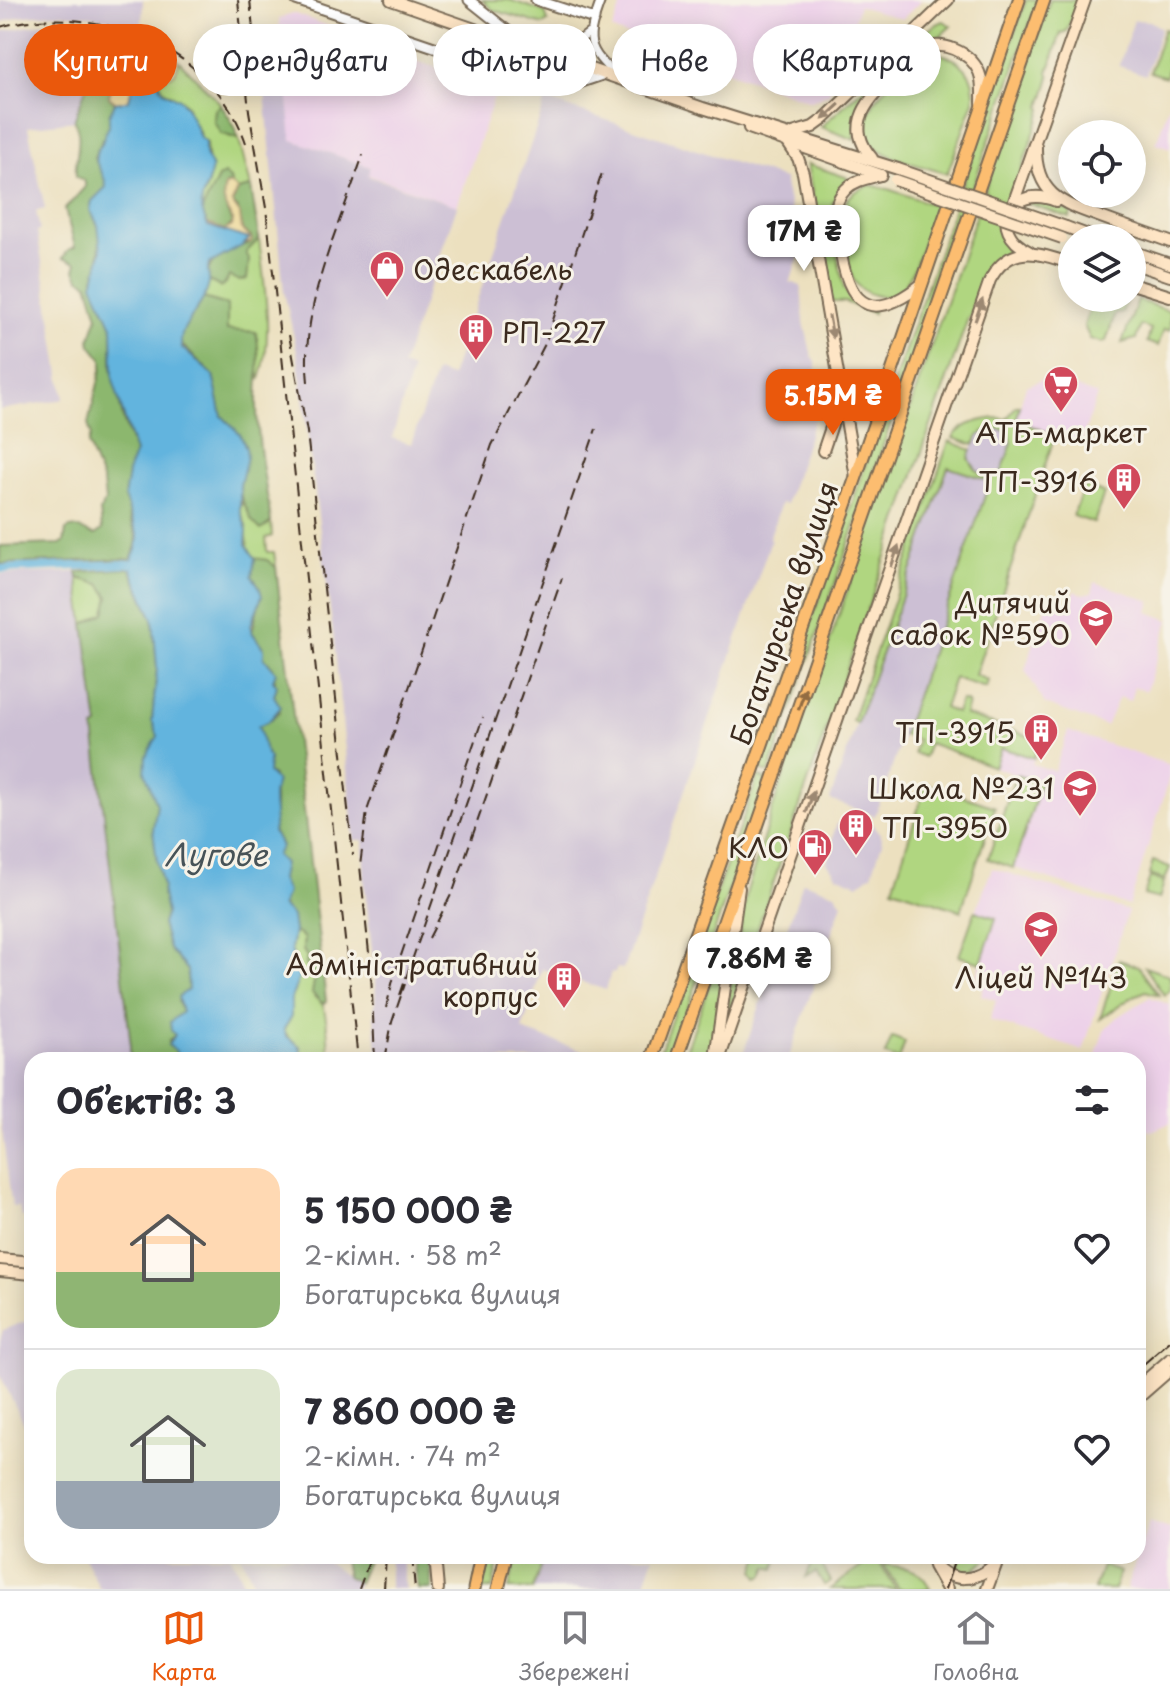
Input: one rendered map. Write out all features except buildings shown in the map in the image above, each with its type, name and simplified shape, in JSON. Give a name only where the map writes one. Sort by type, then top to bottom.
[{"type":"main road","points":[[391,0],[460,24]]},
{"type":"main road","points":[[790,138],[824,119],[948,0]]},
{"type":"main road","name":"Богатирська вулиця","points":[[654,1052],[856,477],[1019,0]]},
{"type":"main road","name":"Богатирська вулиця","points":[[679,1052],[1044,0]]},
{"type":"main road","points":[[1058,260],[1030,252],[1009,237],[1006,222],[1085,0]]},
{"type":"main road","points":[[873,160],[860,136],[859,125],[865,105],[924,48],[943,47],[966,55],[980,74],[982,108]]},
{"type":"main road","points":[[596,71],[612,77]]},
{"type":"main road","points":[[668,96],[790,138],[880,175]]},
{"type":"main road","points":[[790,138],[873,160],[896,174],[1058,233]]},
{"type":"main road","points":[[790,138],[803,173],[856,477]]},
{"type":"main road","points":[[1036,140],[1040,174],[1058,198]]},
{"type":"main road","points":[[896,174],[856,182],[845,189],[838,200],[834,220],[845,279],[856,296],[875,305],[897,302],[922,284]]},
{"type":"main road","points":[[1012,207],[1029,196],[1038,195],[1058,202]]},
{"type":"main road","points":[[1075,208],[1170,242]]},
{"type":"main road","points":[[720,1052],[986,290],[1000,265],[1016,255],[1030,252]]},
{"type":"main road","points":[[1146,256],[1170,264]]},
{"type":"main road","points":[[1146,268],[1170,276]]},
{"type":"main road","points":[[1146,288],[1170,296]]},
{"type":"main road","points":[[823,451],[842,393]]},
{"type":"main road","points":[[718,1052],[741,876]]},
{"type":"main road","points":[[0,1259],[24,1261]]},
{"type":"main road","points":[[0,1271],[24,1273]]},
{"type":"main road","points":[[1146,1380],[1170,1359]]},
{"type":"main road","points":[[1146,1391],[1170,1370]]},
{"type":"main road","points":[[436,1564],[438,1589]]},
{"type":"main road","points":[[474,1589],[479,1564]]},
{"type":"main road","points":[[498,1589],[504,1564]]},
{"type":"main road","points":[[933,1564],[947,1589]]},
{"type":"main road","points":[[937,1564],[949,1575],[963,1579],[985,1573],[993,1564]]},
{"type":"main road","points":[[987,1589],[997,1564]]},
{"type":"street","points":[[296,0],[484,64],[532,87],[567,87],[605,74]]},
{"type":"street","points":[[469,0],[499,24]]},
{"type":"street","points":[[536,0],[594,19]]},
{"type":"street","points":[[592,24],[601,0]]},
{"type":"street","points":[[596,54],[612,71]]},
{"type":"shaded area","points":[[0,0],[143,0],[142,24],[54,13],[19,17],[0,23]]},
{"type":"shaded area","points":[[623,0],[922,0],[902,19],[859,6],[853,24],[753,24],[753,80],[737,75],[737,24],[614,24]]},
{"type":"shaded area","points":[[292,13],[323,24],[280,24],[279,19]]},
{"type":"shaded area","points":[[1134,20],[1150,21],[1161,28],[1146,75],[1119,66]]},
{"type":"shaded area","points":[[78,21],[93,24],[40,24]]},
{"type":"shaded area","points":[[24,27],[24,96],[83,96],[74,121],[28,127],[45,209],[36,211],[40,230],[37,231],[64,399],[0,410],[0,32]]},
{"type":"shaded area","points":[[417,61],[433,67],[433,96],[495,96],[457,206],[368,175],[370,167],[292,140],[287,96],[417,96]]},
{"type":"shaded area","points":[[265,96],[288,96],[292,140],[370,167],[368,176],[457,206],[402,366],[412,370],[392,438],[411,444],[436,372],[451,377],[546,100],[784,179],[800,254],[790,282],[801,286],[804,322],[816,362],[816,375],[822,377],[822,396],[786,504],[781,503],[771,540],[623,969],[617,968],[615,973],[611,972],[606,990],[542,969],[522,1030],[585,1052],[377,1052],[374,1017],[376,985],[363,840],[354,840],[334,640],[297,351],[284,292]]},
{"type":"shaded area","points":[[797,96],[822,96],[811,101]]},
{"type":"shaded area","points":[[1170,102],[1170,148],[1156,143]]},
{"type":"shaded area","points":[[1048,377],[1097,395],[1081,444],[1015,422],[1026,386]]},
{"type":"shaded area","points":[[992,428],[1009,432],[1012,442],[1001,474],[982,476],[975,471],[969,458],[976,438]]},
{"type":"shaded area","points":[[948,466],[991,482],[875,816],[830,800]]},
{"type":"shaded area","points":[[77,572],[98,727],[94,728],[130,1037],[130,1052],[24,1052],[24,1217],[21,1217],[19,1207],[12,1207],[0,1116],[0,574]]},
{"type":"shaded area","name":"Дитячий садок №590","points":[[1095,582],[1151,601],[1148,612],[1169,620],[1146,691],[1134,687],[1130,701],[1119,697],[1106,726],[1045,704],[1025,670],[1047,603],[1068,610],[1075,591],[1083,594],[1092,592]]},
{"type":"shaded area","name":"Школа №231","points":[[1068,731],[1170,765],[1170,777],[1129,906],[988,859],[1016,775],[994,767],[1001,747],[1034,758],[1032,764],[1054,771]]},
{"type":"shaded area","points":[[852,818],[872,824],[881,835],[882,843],[872,874],[858,884],[836,875],[827,862],[836,825],[841,820]]},
{"type":"shaded area","name":"Ліцей №143","points":[[992,868],[1128,911],[1083,1051],[990,1020],[996,1000],[981,995],[985,980],[977,976],[981,963],[959,956]]},
{"type":"shaded area","points":[[803,882],[835,893],[842,903],[791,1052],[744,1052]]},
{"type":"shaded area","points":[[1150,997],[1170,1005],[1170,1123],[1152,1131],[1146,1130],[1146,1052],[1097,1052],[1104,1031],[1115,1019]]},
{"type":"shaded area","points":[[24,1322],[24,1424],[0,1375],[3,1330]]},
{"type":"shaded area","points":[[1149,1522],[1170,1529],[1170,1589],[1126,1589],[1135,1564],[1146,1564]]},
{"type":"shaded area","points":[[87,1564],[235,1564],[246,1589],[100,1589]]},
{"type":"shaded area","points":[[245,1564],[330,1564],[358,1583],[355,1589],[257,1589]]},
{"type":"shaded area","points":[[389,1564],[403,1564],[405,1589],[390,1589]]},
{"type":"shaded area","points":[[541,1564],[651,1564],[643,1589],[533,1589]]},
{"type":"green space","points":[[482,0],[510,0],[545,12],[548,22],[540,24],[493,10]]},
{"type":"green space","points":[[1026,0],[1038,0],[769,773],[760,770]]},
{"type":"green space","points":[[1050,0],[1078,0],[1067,31],[1061,33],[1048,72],[1050,77],[1042,110],[1003,222],[1003,233],[1013,249],[990,268],[968,318],[724,1026],[747,891],[773,807]]},
{"type":"green space","points":[[944,21],[951,26],[941,35],[941,24],[937,24]]},
{"type":"green space","points":[[1164,29],[1170,31],[1167,59],[1170,61],[1166,77],[1150,72]]},
{"type":"green space","points":[[941,54],[961,64],[973,83],[974,101],[947,174],[877,149],[866,131],[867,117],[879,96],[941,96]]},
{"type":"green space","points":[[179,61],[193,75],[193,96],[213,96],[221,104],[215,110],[214,122],[231,138],[238,136],[251,187],[238,190],[230,179],[218,178],[208,203],[202,209],[200,203],[209,178],[206,141],[200,139],[199,131],[189,117],[187,105],[174,96],[177,96]]},
{"type":"green space","points":[[83,96],[109,96],[115,103],[109,115],[109,127],[94,157],[106,181],[106,188],[92,201],[90,210],[100,237],[99,263],[94,278],[96,290],[112,326],[112,368],[123,419],[135,453],[129,474],[128,496],[130,519],[137,537],[131,559],[0,564],[0,546],[60,544],[64,543],[66,530],[70,528],[95,535],[102,530],[103,482],[88,445],[91,435],[88,424],[102,367],[102,359],[90,339],[98,316],[88,283],[79,278],[75,270],[77,263],[63,258],[68,250],[75,247],[65,209],[85,187],[85,182],[76,176],[78,134],[74,121]]},
{"type":"green space","points":[[854,96],[867,96],[855,118],[855,140],[821,127]]},
{"type":"green space","points":[[221,104],[236,129],[237,138],[221,134],[214,122],[215,110]]},
{"type":"green space","points":[[807,164],[846,177],[849,181],[833,202],[830,219],[844,288],[849,296],[873,309],[873,313],[845,302],[832,302]]},
{"type":"green space","points":[[224,174],[231,184],[227,184],[227,212],[233,223],[225,231],[208,224],[201,212],[218,178]]},
{"type":"green space","points":[[870,185],[935,205],[911,274],[899,291],[888,296],[876,296],[859,287],[852,276],[847,255],[843,209],[850,197]]},
{"type":"green space","points":[[251,187],[259,239],[246,252],[249,260],[247,279],[240,281],[229,276],[220,287],[209,281],[210,266],[220,256],[248,244],[251,237],[242,230],[238,209],[232,203],[238,190]]},
{"type":"green space","points":[[1024,202],[1053,203],[1071,212],[1070,218]]},
{"type":"green space","points":[[259,239],[267,328],[260,379],[256,332],[227,331],[227,305],[203,298],[209,281],[223,286],[229,276],[240,281],[247,279],[246,252]]},
{"type":"green space","points":[[203,298],[227,305],[227,330],[256,332],[259,359],[258,434],[271,522],[261,530],[252,521],[241,497],[246,448],[239,434],[222,416],[213,375],[180,343],[183,331]]},
{"type":"green space","points":[[1146,303],[1170,311],[1170,330],[1164,329],[1158,346],[1147,342],[1151,329],[1141,325],[1136,339],[1122,343],[1134,312],[1146,312]]},
{"type":"green space","points":[[1088,312],[1122,312],[1115,314],[1103,343],[1090,339],[1084,326]]},
{"type":"green space","points":[[1016,406],[1020,406],[1016,420],[1055,435],[975,675],[988,680],[986,688],[954,678],[944,708],[956,713],[961,700],[968,703],[965,715],[1048,742],[1047,748],[1037,746],[1034,758],[1001,748],[994,767],[929,743],[924,757],[914,753],[917,740],[903,735],[990,481],[948,467],[857,723],[852,721],[949,441],[972,450],[969,458],[981,474],[1001,474],[1012,443],[1009,432],[988,430],[976,439],[974,445],[953,438],[962,428],[977,422],[1007,419]]},
{"type":"green space","points":[[1084,486],[1104,493],[1094,523],[1073,516]]},
{"type":"green space","points":[[242,502],[266,527],[271,522],[272,536],[266,538],[267,552],[274,552],[276,567],[255,558],[248,548],[246,525],[240,510]]},
{"type":"green space","points":[[255,558],[267,560],[276,567],[326,1001],[323,1004],[312,993],[315,976],[306,965],[304,938],[289,923],[283,904],[276,855],[281,846],[273,831],[273,776],[268,773],[269,758],[257,726],[280,711],[274,696],[273,667],[264,658],[262,646],[252,632],[260,599],[259,586],[251,574]]},
{"type":"green space","points":[[130,568],[153,619],[157,668],[152,721],[159,736],[146,757],[157,805],[153,829],[166,913],[162,924],[169,949],[187,970],[188,990],[178,1001],[182,1012],[168,1045],[176,1052],[130,1052],[94,728],[98,726],[84,624],[105,613],[109,597],[100,584],[78,578],[77,572]]},
{"type":"green space","points":[[78,578],[100,584],[109,597],[105,613],[84,624]]},
{"type":"green space","points":[[1016,775],[1041,783],[1013,868],[988,859]]},
{"type":"green space","points":[[758,776],[767,780],[673,1052],[660,1052]]},
{"type":"green space","points":[[926,784],[995,807],[961,911],[893,888]]},
{"type":"green space","points":[[1153,861],[1170,867],[1165,880],[1149,875]]},
{"type":"green space","points":[[1150,877],[1164,882],[1159,899],[1144,895]]},
{"type":"green space","points":[[975,911],[996,918],[981,963],[959,956]]},
{"type":"green space","points":[[731,922],[711,1052],[686,1052]]},
{"type":"green space","points":[[294,931],[304,938],[306,965],[315,976],[314,997],[322,1004],[324,1011],[329,1052],[301,1052],[284,1031],[299,978],[291,949]]},
{"type":"green space","points":[[1119,960],[1138,966],[1159,995],[1146,991],[1100,1019]]},
{"type":"green space","points":[[1145,967],[1170,976],[1170,990],[1164,995]]},
{"type":"green space","points":[[892,1037],[905,1042],[902,1052],[886,1052]]},
{"type":"green space","points":[[345,1564],[366,1564],[358,1583],[347,1576]]},
{"type":"green space","points":[[415,1564],[430,1564],[432,1589],[418,1589]]},
{"type":"green space","points":[[486,1564],[498,1564],[492,1589],[480,1589]]},
{"type":"green space","points":[[514,1564],[541,1564],[533,1589],[509,1589]]},
{"type":"green space","points":[[757,1564],[776,1564],[774,1569],[768,1567],[759,1577],[755,1570]]},
{"type":"green space","points":[[811,1564],[821,1564],[831,1581],[824,1585],[816,1572],[806,1577]]},
{"type":"green space","points":[[865,1564],[880,1564],[896,1589],[830,1589]]},
{"type":"green space","points":[[883,1564],[917,1572],[930,1589],[899,1589]]},
{"type":"green space","points":[[959,1564],[981,1564],[974,1570],[956,1571]]},
{"type":"green space","points":[[1102,1566],[1120,1572],[1114,1589],[1094,1589]]},
{"type":"sand","points":[[130,96],[129,100],[118,104],[109,97]]},
{"type":"sand","points":[[231,184],[238,190],[232,203],[240,214],[242,230],[252,239],[251,243],[246,243],[248,239],[208,226],[225,230],[232,226],[233,220],[223,195],[225,186]]},
{"type":"water","name":"Лугове","points":[[130,96],[173,96],[182,101],[200,138],[205,141],[205,155],[212,168],[202,197],[202,209],[208,226],[249,239],[209,264],[206,292],[186,325],[181,340],[182,348],[213,375],[222,416],[240,434],[246,448],[247,457],[240,485],[240,510],[247,530],[246,544],[255,558],[252,576],[262,596],[251,625],[252,632],[264,649],[264,658],[276,672],[274,696],[281,707],[269,721],[258,726],[269,758],[268,773],[277,782],[273,794],[273,832],[281,846],[276,855],[284,863],[281,879],[287,892],[282,906],[292,916],[294,931],[291,949],[299,978],[291,999],[291,1018],[284,1029],[286,1036],[300,1046],[301,1052],[176,1052],[168,1045],[175,1035],[170,1022],[182,1012],[178,997],[188,990],[187,970],[169,949],[162,924],[166,913],[153,829],[157,805],[145,772],[146,757],[158,736],[152,721],[157,668],[153,619],[129,564],[137,547],[138,536],[124,497],[129,467],[135,453],[113,380],[112,326],[93,284],[101,252],[98,225],[90,210],[92,201],[106,187],[96,161],[97,151],[109,127],[109,115],[115,103],[129,100]]},
{"type":"waterway","points":[[0,569],[129,564]]},
{"type":"tram line","points":[[1146,1362],[1170,1341]]},
{"type":"tram line","points":[[945,1589],[953,1564]]},
{"type":"railway","points":[[238,0],[249,111],[266,208],[357,1052]]},
{"type":"railway","points":[[250,0],[252,24]]},
{"type":"railway","points":[[0,27],[36,20],[74,20],[111,27],[146,39],[179,57],[207,81],[230,109],[246,143]]},
{"type":"railway","points":[[308,382],[307,353],[316,295],[363,155]]},
{"type":"railway","points":[[375,1052],[371,972],[360,866],[367,811],[492,445],[545,344],[603,170]]},
{"type":"railway","points":[[289,335],[307,432],[353,855]]},
{"type":"railway","points":[[400,995],[596,429]]},
{"type":"railway","points":[[429,938],[454,889],[562,578]]},
{"type":"railway","points":[[386,1008],[394,976],[483,717]]},
{"type":"railway","points":[[386,1052],[392,1022],[405,984]]},
{"type":"railway","points":[[359,1589],[368,1564]]},
{"type":"railway","points":[[384,1589],[386,1564]]},
{"type":"railway","points":[[413,1564],[415,1589]]},
{"type":"place","name":"Одескабель","points":[[387,299]]},
{"type":"place","name":"РП-227","points":[[476,362]]},
{"type":"place","name":"АТБ-маркет","points":[[1061,414]]},
{"type":"place","name":"ТП-3916","points":[[1124,511]]},
{"type":"place","name":"Дитячий садок №590","points":[[1096,648]]},
{"type":"place","name":"ТП-3915","points":[[1041,762]]},
{"type":"place","name":"Школа №231","points":[[1080,818]]},
{"type":"place","name":"ТП-3950","points":[[856,857]]},
{"type":"place","name":"КЛО","points":[[815,877]]},
{"type":"place","name":"Ліцей №143","points":[[1041,959]]},
{"type":"place","name":"Адміністративний корпус","points":[[564,1010]]}]
